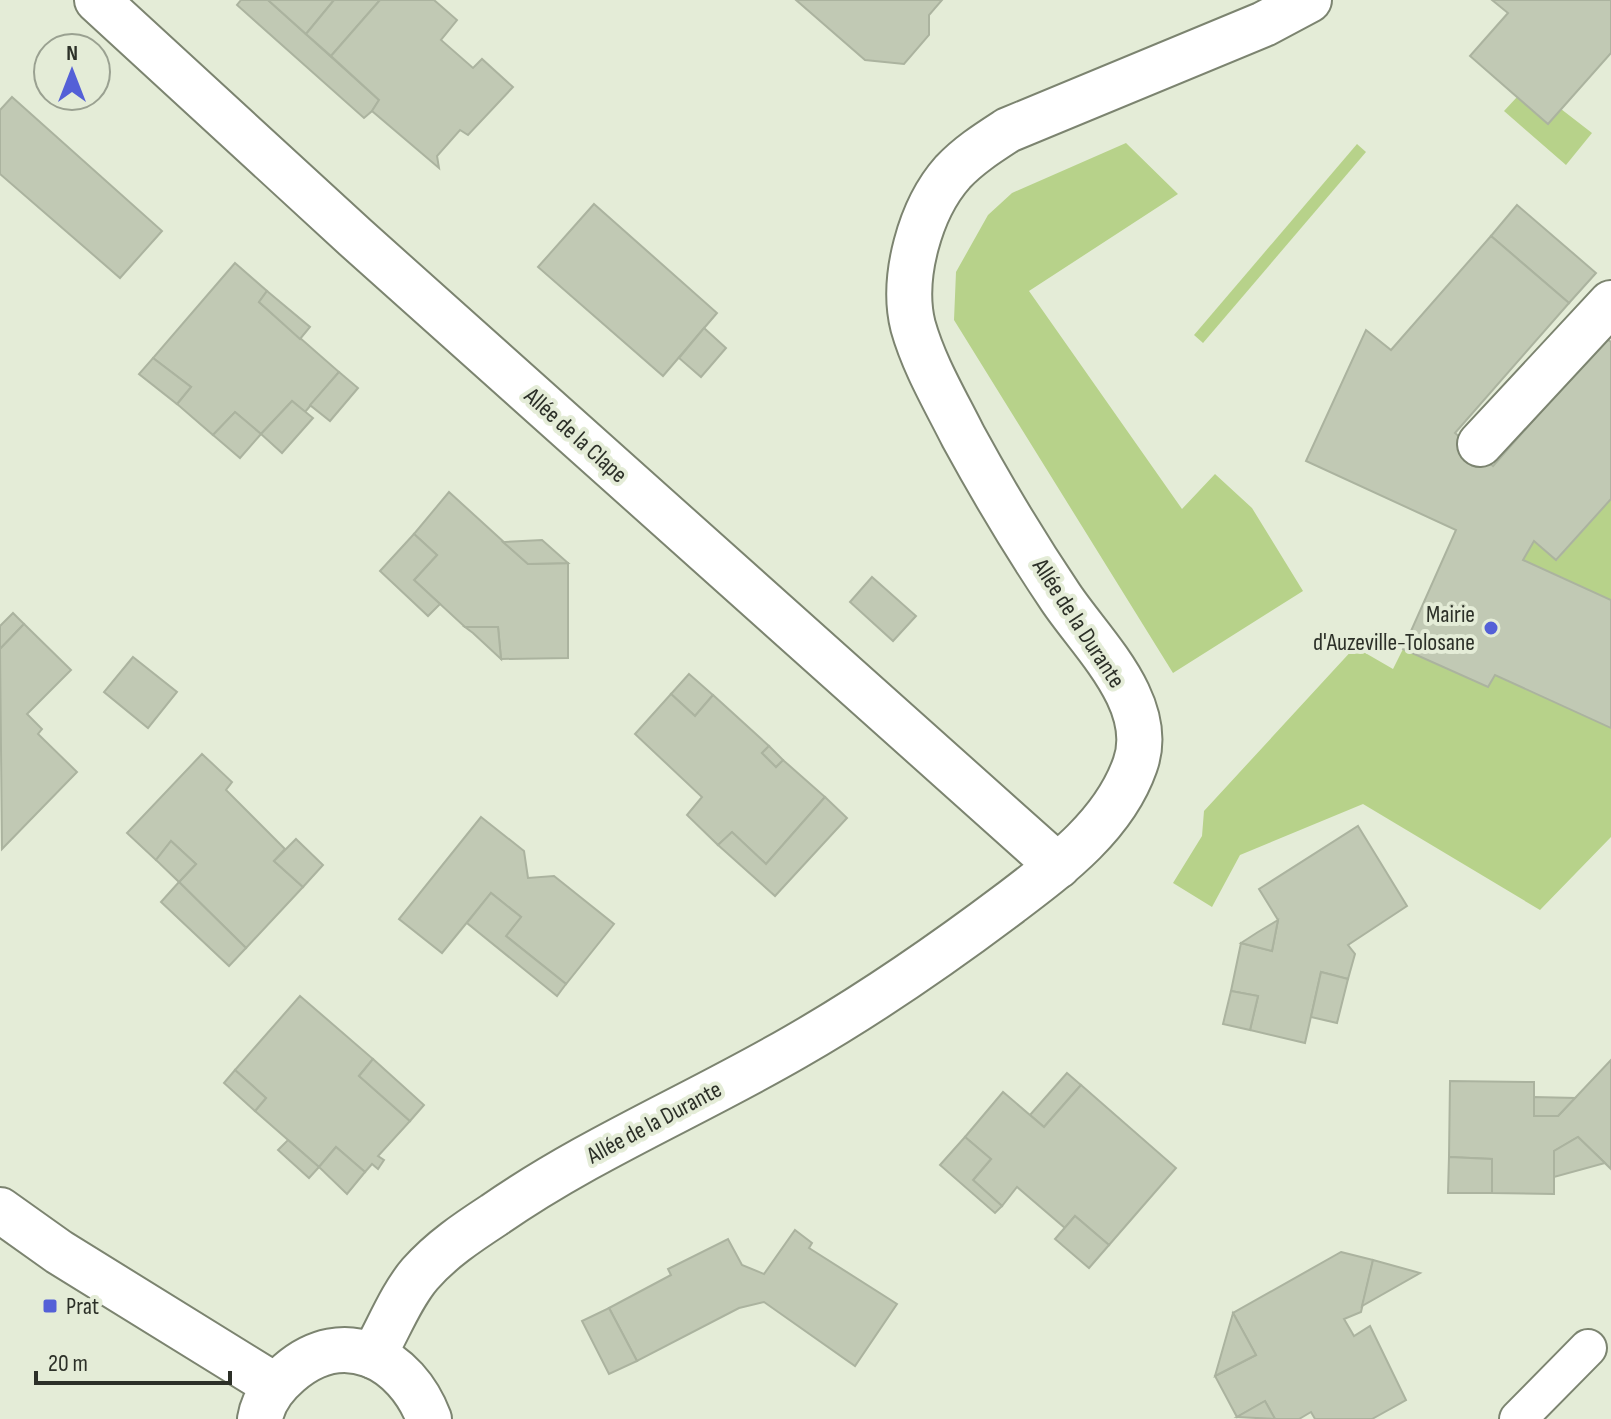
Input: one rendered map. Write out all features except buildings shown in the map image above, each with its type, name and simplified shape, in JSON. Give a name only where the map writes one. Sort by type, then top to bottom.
[{"type":"street","name":"Allée de la Clape","points":[[97,0],[356,238],[1058,866]]},
{"type":"street","name":"Allée de la Durante","points":[[373,1356],[418,1275],[453,1243],[538,1184],[794,1048],[935,960],[1058,866],[1108,816],[1128,784],[1138,758],[1140,732],[1119,677],[1062,599],[978,463],[930,373],[913,325],[909,295],[911,268],[924,225],[940,190],[975,152],[1008,130],[1264,24],[1309,0]]},
{"type":"street","points":[[1480,444],[1611,303]]},
{"type":"street","points":[[0,1210],[267,1402],[302,1361],[330,1351],[360,1351],[389,1361],[419,1393],[429,1419]]},
{"type":"lane","points":[[1518,1419],[1588,1348]]},
{"type":"green space","points":[[1517,97],[1547,123],[1561,109],[1592,133],[1566,165],[1504,111]]},
{"type":"green space","points":[[1126,143],[1178,194],[1029,291],[1182,509],[1215,474],[1252,508],[1303,591],[1173,673],[954,320],[956,272],[988,215],[1012,193]]},
{"type":"green space","points":[[1357,144],[1366,152],[1203,343],[1194,335]]},
{"type":"green space","points":[[1611,499],[1611,600],[1523,560],[1534,541],[1557,560]]},
{"type":"green space","points":[[1355,647],[1393,669],[1403,649],[1488,687],[1495,675],[1611,728],[1611,837],[1540,910],[1363,804],[1240,855],[1212,907],[1173,883],[1202,836],[1204,811]]},
{"type":"place","name":"Mairie d'Auzeville-Tolosane","points":[[1491,628]]},
{"type":"place","name":"Prat","points":[[50,1306]]}]
